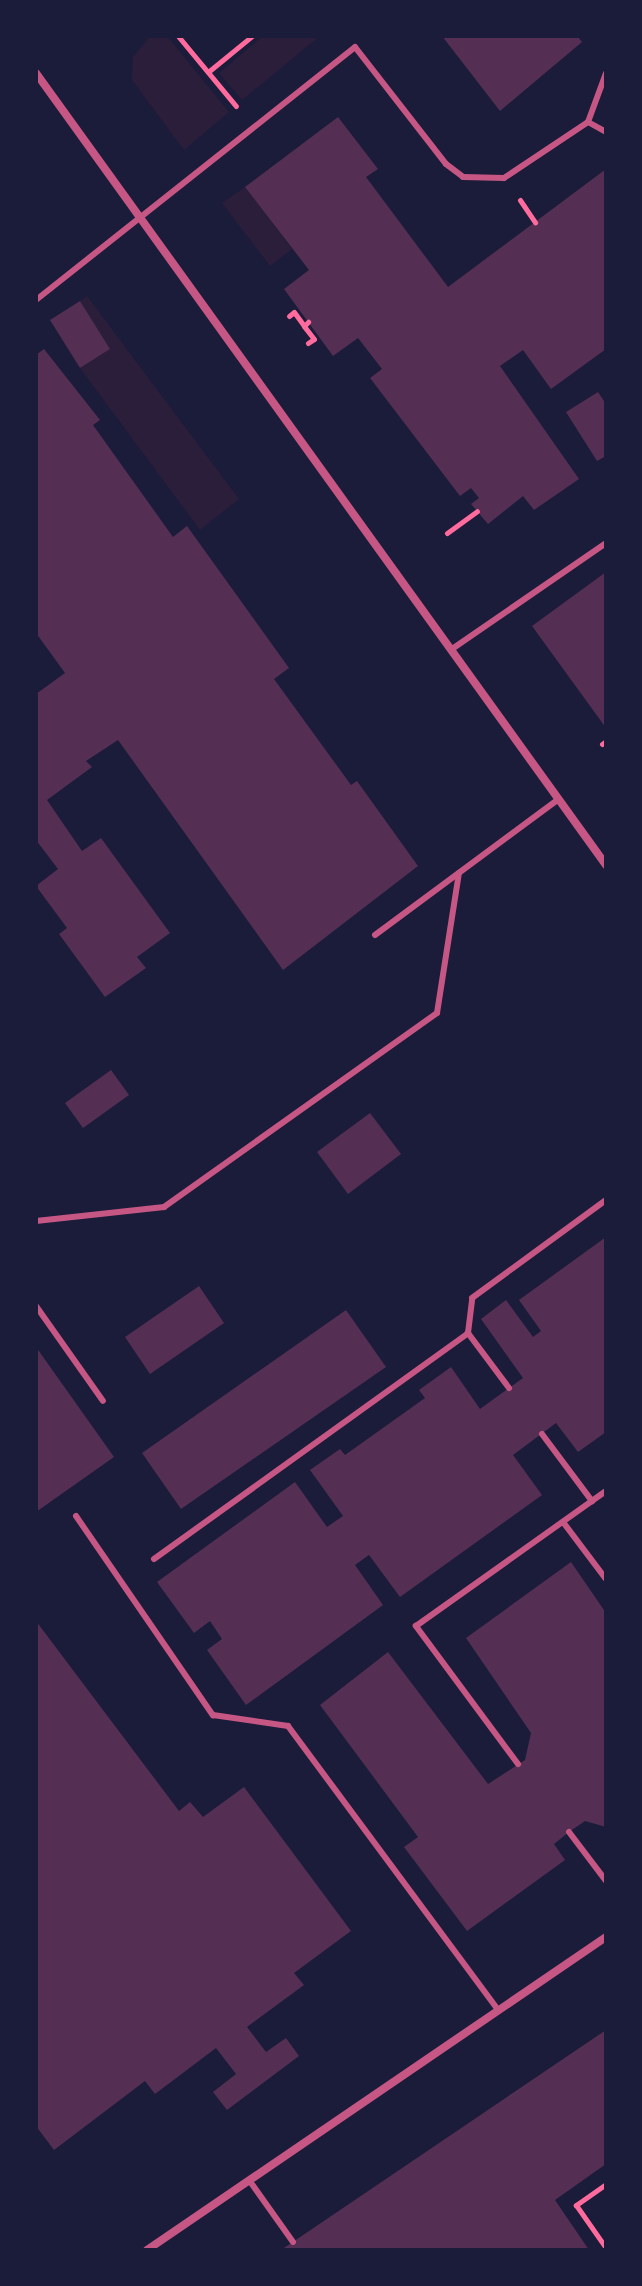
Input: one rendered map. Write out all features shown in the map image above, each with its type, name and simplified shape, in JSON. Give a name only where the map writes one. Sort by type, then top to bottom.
[{"type":"street","points":[[36,73],[606,865]]},
{"type":"street","points":[[147,2250],[606,1937]]},
{"type":"lane","points":[[36,300],[355,47],[446,164],[463,177],[504,178],[588,122],[606,73]]},
{"type":"lane","points":[[588,122],[606,132]]},
{"type":"lane","points":[[452,649],[606,543]]},
{"type":"lane","points":[[375,935],[559,799]]},
{"type":"lane","points":[[36,1221],[164,1207],[437,1013],[459,873]]},
{"type":"lane","points":[[509,1388],[468,1333],[472,1298],[606,1200]]},
{"type":"lane","points":[[36,1306],[103,1401]]},
{"type":"lane","points":[[154,1559],[468,1333]]},
{"type":"lane","points":[[542,1434],[592,1501]]},
{"type":"lane","points":[[518,1764],[416,1626],[606,1491]]},
{"type":"lane","points":[[76,1516],[213,1715],[288,1726],[498,2010]]},
{"type":"lane","points":[[563,1522],[606,1579]]},
{"type":"lane","points":[[569,1832],[606,1881]]},
{"type":"lane","points":[[249,2180],[293,2242]]},
{"type":"path","points":[[178,36],[253,128]]},
{"type":"path","points":[[208,72],[252,36]]},
{"type":"path","points":[[289,316],[294,312],[306,324],[314,339],[308,343]]},
{"type":"path","points":[[447,533],[477,511]]},
{"type":"path","points":[[606,2184],[576,2205],[606,2248]]},
{"type":"shaded area","points":[[150,36],[167,36],[229,112],[184,150],[132,80],[133,57]]},
{"type":"shaded area","points":[[263,36],[320,36],[242,100],[219,73]]},
{"type":"shaded area","points":[[245,187],[292,249],[270,266],[222,203]]},
{"type":"shaded area","points":[[87,296],[239,499],[200,530],[80,368],[110,349],[80,301]]},
{"type":"building","points":[[442,36],[577,36],[582,42],[500,111]]},
{"type":"building","points":[[338,117],[378,169],[366,177],[448,287],[606,169],[606,349],[551,389],[523,350],[500,366],[579,479],[534,510],[523,496],[488,524],[471,504],[479,498],[471,488],[460,496],[370,378],[382,369],[358,338],[333,356],[284,289],[309,270],[245,187]]},
{"type":"building","points":[[80,301],[110,349],[80,368],[50,320]]},
{"type":"building","points":[[44,349],[100,420],[93,425],[173,537],[187,526],[289,668],[274,679],[351,785],[357,781],[418,866],[283,970],[118,740],[86,761],[92,767],[47,800],[82,851],[101,838],[170,933],[137,957],[146,968],[105,997],[59,934],[67,928],[36,886],[58,869],[36,840],[36,694],[65,673],[36,633],[36,355]]},
{"type":"building","points":[[598,392],[606,404],[606,456],[597,461],[566,412]]},
{"type":"building","points":[[606,572],[606,728],[532,626]]},
{"type":"building","points":[[111,1070],[129,1095],[83,1128],[65,1103]]},
{"type":"building","points":[[370,1113],[401,1154],[348,1194],[317,1152]]},
{"type":"building","points":[[606,1237],[606,1432],[578,1452],[556,1423],[513,1455],[542,1495],[400,1597],[369,1555],[355,1565],[383,1605],[246,1705],[207,1650],[222,1639],[210,1621],[194,1633],[157,1582],[295,1482],[327,1527],[343,1516],[310,1470],[340,1449],[345,1455],[425,1398],[419,1390],[451,1367],[480,1409],[523,1378],[481,1319],[506,1300],[533,1337],[541,1331],[519,1300]]},
{"type":"building","points":[[199,1286],[224,1323],[150,1374],[125,1337]]},
{"type":"building","points":[[346,1310],[386,1367],[181,1509],[142,1453]]},
{"type":"building","points":[[36,1347],[114,1457],[36,1512]]},
{"type":"building","points":[[571,1562],[606,1613],[606,1827],[585,1821],[569,1832],[554,1844],[565,1860],[467,1931],[404,1847],[418,1837],[320,1705],[388,1652],[488,1784],[525,1760],[531,1733],[466,1638]]},
{"type":"building","points":[[36,1621],[179,1811],[190,1802],[203,1817],[244,1787],[351,1931],[294,1973],[304,1985],[247,2027],[266,2052],[286,2038],[299,2056],[227,2110],[213,2092],[236,2074],[216,2048],[155,2094],[145,2081],[54,2150],[36,2126]]},
{"type":"building","points":[[606,2030],[606,2164],[555,2200],[589,2250],[281,2250]]}]
